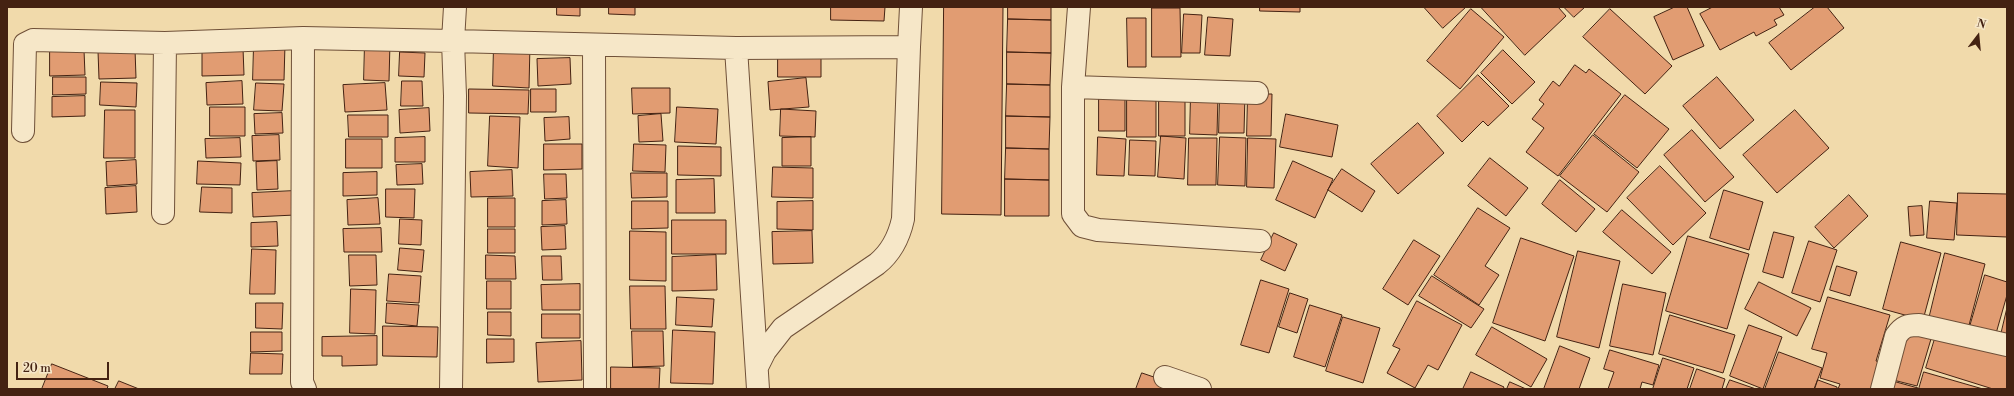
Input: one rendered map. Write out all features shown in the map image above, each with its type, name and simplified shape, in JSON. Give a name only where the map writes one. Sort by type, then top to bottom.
[{"type":"street","points":[[450,389],[455,96],[453,41],[455,7]]},
{"type":"street","points":[[757,367],[765,351],[783,328],[877,264],[889,252],[900,233],[903,219],[911,7]]},
{"type":"street","points":[[1079,7],[1073,88],[1073,214],[1082,226],[1098,230],[1260,241]]},
{"type":"street","points":[[303,38],[302,382],[305,389]]},
{"type":"street","points":[[23,131],[25,44],[33,40],[165,43],[303,38],[594,46],[736,48],[909,47]]},
{"type":"street","points":[[163,214],[165,43]]},
{"type":"street","points":[[594,46],[595,389]]},
{"type":"street","points":[[736,48],[757,367],[756,382],[758,389]]},
{"type":"street","points":[[1073,88],[1257,93]]},
{"type":"street","points":[[1882,389],[1896,336],[1901,329],[1908,325],[1919,325],[2007,346]]},
{"type":"street","points":[[1165,377],[1200,389]]},
{"type":"building","points":[[557,7],[580,7],[580,16],[557,15]]},
{"type":"building","points":[[609,7],[635,7],[635,15],[609,14]]},
{"type":"building","points":[[831,7],[885,7],[884,21],[831,20]]},
{"type":"building","points":[[944,7],[1003,7],[1001,215],[942,214]]},
{"type":"building","points":[[1008,7],[1051,7],[1051,20],[1008,19]]},
{"type":"building","points":[[1260,7],[1300,7],[1300,12],[1260,11]]},
{"type":"building","points":[[1424,7],[1466,7],[1443,28]]},
{"type":"building","points":[[1481,7],[1558,7],[1566,16],[1525,55]]},
{"type":"building","points":[[1564,7],[1585,7],[1574,17]]},
{"type":"building","points":[[1675,7],[1687,7],[1704,46],[1673,60],[1654,17]]},
{"type":"building","points":[[1713,7],[1779,7],[1784,15],[1774,20],[1777,25],[1756,36],[1754,32],[1720,50],[1700,14]]},
{"type":"building","points":[[1815,7],[1827,7],[1844,28],[1791,70],[1769,43]]},
{"type":"building","points":[[1152,8],[1180,8],[1181,57],[1152,57]]},
{"type":"building","points":[[1471,9],[1504,37],[1460,89],[1427,61]]},
{"type":"building","points":[[1610,9],[1672,66],[1645,94],[1583,37]]},
{"type":"building","points":[[1184,14],[1202,15],[1200,53],[1182,53]]},
{"type":"building","points":[[1208,17],[1233,19],[1230,56],[1205,55]]},
{"type":"building","points":[[1127,18],[1146,18],[1146,67],[1128,67]]},
{"type":"building","points":[[1008,19],[1051,20],[1051,53],[1007,52]]},
{"type":"building","points":[[365,41],[390,42],[389,81],[364,80]]},
{"type":"building","points":[[494,43],[530,44],[529,88],[493,86]]},
{"type":"building","points":[[254,44],[285,44],[284,80],[253,80]]},
{"type":"building","points":[[243,48],[244,75],[202,76],[202,49]]},
{"type":"building","points":[[135,49],[136,78],[99,79],[98,51]]},
{"type":"building","points":[[50,50],[84,50],[85,75],[50,76]]},
{"type":"building","points":[[778,50],[821,50],[821,77],[778,77]]},
{"type":"building","points":[[1503,50],[1535,82],[1512,104],[1481,73]]},
{"type":"building","points":[[400,52],[425,53],[424,77],[399,76]]},
{"type":"building","points":[[1007,52],[1051,53],[1050,85],[1007,84]]},
{"type":"building","points":[[570,58],[571,84],[538,86],[537,59]]},
{"type":"building","points":[[1575,65],[1586,73],[1589,69],[1621,94],[1558,176],[1526,152],[1544,128],[1532,119],[1544,104],[1539,100],[1553,81],[1559,86]]},
{"type":"building","points":[[1478,75],[1509,106],[1488,126],[1483,121],[1462,142],[1437,116]]},
{"type":"building","points":[[53,77],[86,77],[86,94],[53,95]]},
{"type":"building","points":[[1717,77],[1754,120],[1720,149],[1683,106]]},
{"type":"building","points":[[806,78],[809,107],[770,110],[768,82]]},
{"type":"building","points":[[242,81],[243,104],[207,105],[206,83]]},
{"type":"building","points":[[402,81],[422,81],[423,106],[401,106]]},
{"type":"building","points":[[101,82],[137,83],[136,107],[100,105]]},
{"type":"building","points":[[256,83],[284,84],[282,111],[254,110]]},
{"type":"building","points":[[385,83],[387,110],[345,112],[343,85]]},
{"type":"building","points":[[1007,84],[1050,85],[1050,117],[1006,116]]},
{"type":"building","points":[[632,88],[670,88],[670,113],[633,114]]},
{"type":"building","points":[[469,89],[529,90],[528,114],[469,113]]},
{"type":"building","points":[[531,89],[556,89],[556,112],[531,112]]},
{"type":"building","points":[[1127,92],[1156,92],[1156,137],[1127,137]]},
{"type":"building","points":[[1159,92],[1185,92],[1185,136],[1159,136]]},
{"type":"building","points":[[1191,93],[1218,94],[1217,135],[1190,134]]},
{"type":"building","points":[[1220,93],[1245,93],[1244,133],[1219,133]]},
{"type":"building","points":[[1248,94],[1272,94],[1271,136],[1247,136]]},
{"type":"building","points":[[1099,95],[1125,95],[1125,131],[1099,131]]},
{"type":"building","points":[[1625,95],[1669,129],[1637,168],[1594,134]]},
{"type":"building","points":[[85,96],[85,116],[52,117],[52,97]]},
{"type":"building","points":[[210,107],[245,107],[245,136],[210,136]]},
{"type":"building","points":[[677,107],[718,109],[716,144],[675,142]]},
{"type":"building","points":[[429,108],[430,131],[400,133],[399,110]]},
{"type":"building","points":[[781,109],[816,111],[815,137],[780,136]]},
{"type":"building","points":[[105,110],[135,110],[135,158],[104,158]]},
{"type":"building","points":[[1795,110],[1829,148],[1777,193],[1743,155]]},
{"type":"building","points":[[282,113],[283,133],[255,134],[254,114]]},
{"type":"building","points":[[661,114],[663,141],[639,142],[638,116]]},
{"type":"building","points":[[1286,114],[1338,125],[1332,157],[1280,147]]},
{"type":"building","points":[[348,115],[388,115],[388,137],[349,137]]},
{"type":"building","points":[[490,116],[520,117],[518,168],[488,166]]},
{"type":"building","points":[[1006,116],[1050,117],[1049,149],[1006,148]]},
{"type":"building","points":[[569,117],[570,139],[545,141],[544,118]]},
{"type":"building","points":[[1418,123],[1444,153],[1398,194],[1371,164]]},
{"type":"building","points":[[1692,130],[1734,177],[1705,202],[1664,155]]},
{"type":"building","points":[[279,135],[280,160],[253,161],[252,136]]},
{"type":"building","points":[[1593,135],[1639,172],[1607,212],[1560,176]]},
{"type":"building","points":[[1161,136],[1186,138],[1184,179],[1158,177]]},
{"type":"building","points":[[425,137],[425,162],[395,162],[395,138]]},
{"type":"building","points":[[811,137],[811,166],[782,166],[782,138]]},
{"type":"building","points":[[1098,137],[1126,139],[1124,176],[1097,175]]},
{"type":"building","points":[[1220,137],[1246,138],[1245,186],[1218,185]]},
{"type":"building","points":[[240,138],[241,157],[206,158],[205,139]]},
{"type":"building","points":[[1189,138],[1217,138],[1216,185],[1188,185]]},
{"type":"building","points":[[1248,138],[1276,139],[1274,188],[1247,187]]},
{"type":"building","points":[[346,139],[382,139],[382,168],[346,168]]},
{"type":"building","points":[[1130,140],[1156,141],[1155,176],[1129,175]]},
{"type":"building","points":[[544,144],[582,144],[582,169],[544,170]]},
{"type":"building","points":[[634,144],[666,145],[665,172],[633,171]]},
{"type":"building","points":[[678,146],[721,147],[721,176],[678,175]]},
{"type":"building","points":[[1006,148],[1049,149],[1049,180],[1005,179]]},
{"type":"building","points":[[1490,158],[1528,188],[1506,216],[1468,186]]},
{"type":"building","points":[[136,160],[137,184],[107,186],[106,162]]},
{"type":"building","points":[[198,161],[241,163],[240,185],[197,184]]},
{"type":"building","points":[[277,161],[278,189],[257,190],[256,162]]},
{"type":"building","points":[[1293,161],[1333,179],[1315,218],[1276,200]]},
{"type":"building","points":[[422,164],[423,184],[397,185],[396,165]]},
{"type":"building","points":[[1660,166],[1706,213],[1673,245],[1627,198]]},
{"type":"building","points":[[773,167],[813,168],[813,198],[772,197]]},
{"type":"building","points":[[1342,169],[1375,191],[1362,212],[1328,190]]},
{"type":"building","points":[[512,170],[513,196],[471,197],[470,172]]},
{"type":"building","points":[[377,172],[377,195],[343,196],[343,173]]},
{"type":"building","points":[[631,173],[667,173],[667,197],[632,198]]},
{"type":"building","points":[[544,174],[566,174],[567,198],[545,199]]},
{"type":"building","points":[[714,179],[715,213],[676,213],[676,180]]},
{"type":"building","points":[[1005,179],[1049,180],[1049,216],[1005,216]]},
{"type":"building","points":[[1560,180],[1595,209],[1576,232],[1542,204]]},
{"type":"building","points":[[136,186],[137,212],[106,214],[105,188]]},
{"type":"building","points":[[202,187],[232,188],[232,213],[200,212]]},
{"type":"building","points":[[386,189],[415,189],[414,218],[386,217]]},
{"type":"building","points":[[1724,190],[1763,202],[1749,250],[1710,238]]},
{"type":"building","points":[[294,191],[295,215],[253,217],[252,193]]},
{"type":"building","points":[[1958,193],[2007,194],[2007,237],[1957,235]]},
{"type":"building","points":[[1849,195],[1868,216],[1834,248],[1815,227]]},
{"type":"building","points":[[378,198],[380,224],[348,225],[347,200]]},
{"type":"building","points":[[488,198],[515,198],[515,227],[488,227]]},
{"type":"building","points":[[566,200],[567,224],[542,225],[542,201]]},
{"type":"building","points":[[632,201],[668,201],[668,228],[632,229]]},
{"type":"building","points":[[813,201],[813,230],[777,229],[777,202]]},
{"type":"building","points":[[1930,201],[1957,203],[1954,240],[1927,238]]},
{"type":"building","points":[[1922,206],[1924,235],[1910,236],[1908,207]]},
{"type":"building","points":[[1478,208],[1510,228],[1485,266],[1499,275],[1479,305],[1434,275]]},
{"type":"building","points":[[1622,210],[1671,252],[1652,274],[1603,232]]},
{"type":"building","points":[[400,219],[422,220],[421,245],[399,244]]},
{"type":"building","points":[[672,220],[726,220],[726,254],[672,254]]},
{"type":"building","points":[[277,222],[278,246],[251,247],[251,223]]},
{"type":"building","points":[[565,226],[566,249],[542,250],[541,227]]},
{"type":"building","points":[[381,228],[382,252],[344,252],[343,229]]},
{"type":"building","points":[[488,229],[515,229],[515,253],[488,253]]},
{"type":"building","points":[[630,231],[666,232],[666,281],[630,280]]},
{"type":"building","points":[[812,231],[813,263],[773,264],[772,232]]},
{"type":"building","points":[[1774,232],[1794,237],[1783,278],[1763,272]]},
{"type":"building","points":[[1274,233],[1297,244],[1285,271],[1261,260]]},
{"type":"building","points":[[1688,236],[1749,254],[1727,329],[1666,311]]},
{"type":"building","points":[[1521,238],[1574,256],[1545,341],[1493,323]]},
{"type":"building","points":[[1414,240],[1440,256],[1408,305],[1383,289]]},
{"type":"building","points":[[1809,241],[1837,250],[1820,302],[1792,293]]},
{"type":"building","points":[[1901,242],[1941,253],[1923,320],[1883,309]]},
{"type":"building","points":[[400,248],[424,250],[422,272],[398,270]]},
{"type":"building","points":[[252,249],[276,250],[275,294],[250,294]]},
{"type":"building","points":[[1578,251],[1620,261],[1599,348],[1557,337]]},
{"type":"building","points":[[1945,253],[1985,264],[1968,329],[1929,319]]},
{"type":"building","points":[[349,255],[376,255],[377,285],[350,286]]},
{"type":"building","points":[[486,255],[515,256],[516,279],[486,279]]},
{"type":"building","points":[[716,255],[717,290],[672,291],[672,257]]},
{"type":"building","points":[[542,256],[561,256],[562,280],[543,280]]},
{"type":"building","points":[[1837,266],[1857,272],[1850,296],[1830,290]]},
{"type":"building","points":[[389,274],[421,276],[419,303],[387,301]]},
{"type":"building","points":[[1985,275],[2007,282],[2007,295],[1995,337],[1969,330]]},
{"type":"building","points":[[1432,276],[1484,309],[1471,328],[1419,296]]},
{"type":"building","points":[[1261,280],[1289,289],[1269,353],[1241,345]]},
{"type":"building","points":[[487,281],[511,281],[511,309],[487,309]]},
{"type":"building","points":[[1759,282],[1811,308],[1797,336],[1745,309]]},
{"type":"building","points":[[580,284],[580,310],[542,310],[541,285]]},
{"type":"building","points":[[1623,284],[1666,293],[1653,355],[1610,346]]},
{"type":"building","points":[[630,286],[665,286],[666,329],[631,329]]},
{"type":"building","points":[[351,289],[376,290],[375,334],[350,333]]},
{"type":"building","points":[[1290,293],[1308,299],[1297,333],[1279,327]]},
{"type":"building","points":[[677,297],[714,299],[712,327],[676,325]]},
{"type":"building","points":[[1828,297],[1890,315],[1876,361],[1886,364],[1879,389],[1838,389],[1840,384],[1820,378],[1827,353],[1812,349]]},
{"type":"building","points":[[1417,301],[1462,325],[1438,370],[1428,365],[1415,388],[1387,373],[1400,349],[1393,346]]},
{"type":"building","points":[[256,303],[283,303],[282,329],[256,328]]},
{"type":"building","points":[[387,303],[419,305],[417,326],[386,323]]},
{"type":"building","points":[[1310,305],[1342,315],[1325,367],[1294,357]]},
{"type":"building","points":[[2007,308],[2007,340],[2000,339]]},
{"type":"building","points":[[488,312],[511,312],[511,336],[488,335]]},
{"type":"building","points":[[542,314],[580,314],[580,338],[542,338]]},
{"type":"building","points":[[1670,315],[1735,335],[1723,373],[1659,354]]},
{"type":"building","points":[[1343,317],[1380,328],[1363,383],[1326,371]]},
{"type":"building","points":[[1749,325],[1782,337],[1763,389],[1730,376]]},
{"type":"building","points":[[383,326],[438,327],[437,357],[383,356]]},
{"type":"building","points":[[1492,327],[1547,359],[1531,387],[1476,355]]},
{"type":"building","points":[[673,330],[715,332],[713,384],[671,383]]},
{"type":"building","points":[[632,331],[663,331],[664,366],[633,367]]},
{"type":"building","points":[[1902,331],[1931,339],[1917,386],[1889,379]]},
{"type":"building","points":[[251,332],[282,332],[282,351],[251,352]]},
{"type":"building","points":[[1937,332],[2007,354],[2007,389],[1993,389],[1926,368]]},
{"type":"building","points":[[377,336],[377,365],[342,366],[342,356],[322,356],[322,337]]},
{"type":"building","points":[[487,339],[514,339],[514,362],[487,363]]},
{"type":"building","points":[[581,341],[582,380],[538,382],[536,343]]},
{"type":"building","points":[[1560,346],[1590,358],[1579,389],[1544,389]]},
{"type":"building","points":[[1610,350],[1659,365],[1653,385],[1642,382],[1640,389],[1608,389],[1614,372],[1604,369]]},
{"type":"building","points":[[1779,352],[1822,368],[1814,389],[1765,389]]},
{"type":"building","points":[[251,353],[283,354],[282,374],[250,374]]},
{"type":"building","points":[[1663,358],[1694,368],[1687,389],[1653,389]]},
{"type":"building","points":[[52,364],[108,386],[107,389],[42,389]]},
{"type":"building","points":[[611,367],[660,368],[659,389],[611,389]]},
{"type":"building","points":[[1697,369],[1725,379],[1722,389],[1690,389]]},
{"type":"building","points":[[1471,372],[1504,387],[1503,389],[1463,389]]},
{"type":"building","points":[[1924,372],[1983,389],[1919,389]]},
{"type":"building","points":[[1142,373],[1189,389],[1136,389]]},
{"type":"building","points":[[1730,380],[1756,389],[1726,389]]},
{"type":"building","points":[[1818,380],[1837,387],[1837,389],[1815,389]]},
{"type":"building","points":[[1889,380],[1918,388],[1918,389],[1886,389]]},
{"type":"building","points":[[119,381],[139,389],[115,389]]},
{"type":"building","points":[[1510,382],[1526,389],[1507,389]]}]
